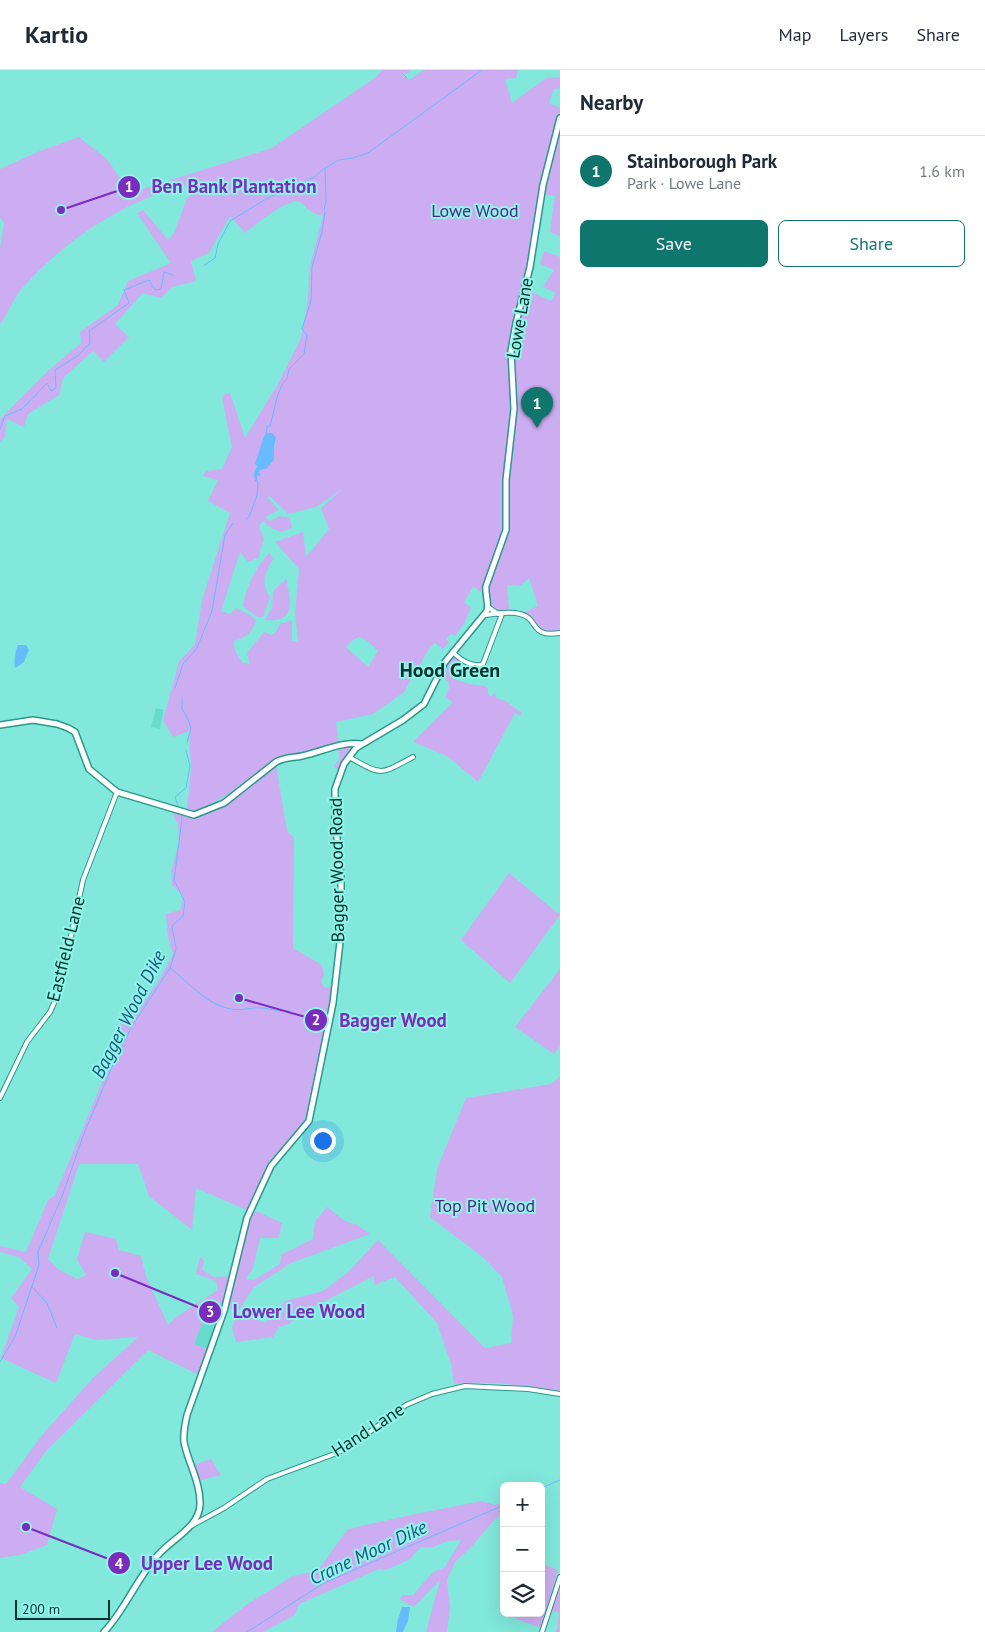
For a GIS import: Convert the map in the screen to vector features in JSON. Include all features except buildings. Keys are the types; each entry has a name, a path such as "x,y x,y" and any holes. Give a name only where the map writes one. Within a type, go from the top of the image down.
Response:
{"street":[{"name":"Lowe Lane","path":"488,607 485,594 488,581 506,530 506,480 514,409 511,362 513,342 522,291 530,268 539,207 560,118"},
{"path":"0,725 32,720 58,724 75,732 90,769 117,792 194,815 224,803 283,758 298,757 342,745 361,744 403,720 424,704 445,662 484,615 488,607 500,614"},
{"path":"453,652 461,660 478,665 483,664 500,614"},
{"path":"484,615 520,614 528,617 540,632 547,634 560,633"},
{"name":"Bagger Wood Road","path":"199,1509 197,1482 184,1442 184,1428 211,1344 224,1311 247,1218 270,1166 309,1121 333,1003 341,933 341,878 334,795 344,764 361,744"},
{"path":"349,757 378,772 390,769 413,757"},
{"name":"Eastfield Lane","path":"0,1098 26,1042 50,1012 59,992 84,880 117,792"},
{"name":"Hand Lane","path":"189,1527 236,1501 267,1480 337,1453 352,1445 406,1405 432,1394 465,1386 528,1389 560,1394"},
{"path":"199,1509 203,1514 210,1516"},
{"path":"104,1632 150,1564 160,1552 189,1527 198,1514 199,1509"},
{"path":"542,1632 560,1577"}],"shaded area":[{"path":"156,708 164,710 160,729 151,727"},
{"path":"213,1313 220,1316 207,1349 194,1344 203,1320"}],"green space":[{"name":"Lowe Wood","path":"382,70 411,70 406,75 403,72 402,74 409,80 424,70 518,70 516,78 505,79 512,103 546,78 560,77 560,88 554,89 549,103 560,108 560,113 537,206 528,266 520,289 510,352 512,411 503,478 505,526 501,542 484,590 482,593 473,586 464,603 471,607 465,622 455,636 451,634 446,639 449,642 443,649 435,643 429,649 404,692 373,714 336,722 339,744 299,754 286,754 274,760 225,796 195,812 187,810 191,768 189,731 173,737 163,720 179,662 195,644 202,600 230,513 208,501 218,480 203,476 206,471 222,469 232,447 222,398 225,394 230,393 245,438 279,382 301,338 308,300 310,266 323,216 311,211 300,202 295,202 271,213 245,233 230,216 209,253 191,261 196,281 172,287 161,298 143,293 115,324 129,337 104,362 93,351 63,378 59,395 28,414 24,427 7,419 5,436 0,442 0,419 50,369 81,343 80,332 118,305 128,281 171,263 137,213 143,210 168,240 174,233 187,198 203,185 200,184 163,192 125,209 88,230 38,271 24,286 0,325 0,248 4,222 0,218 0,169 40,151 79,137 107,159 130,193 272,148 376,77","holes":["270,433 276,442 274,460 260,470 260,475 257,476 255,481 256,464 264,436","342,489 321,508 329,529 306,557 303,532 275,542 299,569 295,613 298,642 292,641 292,620 280,624 276,632 271,635 264,632 247,653 250,664 243,663 235,651 234,641 248,634 256,620 236,608 230,614 221,611 240,552 248,562 258,558 264,539 259,526 263,521 271,528 281,532 292,528 290,518 280,516 270,521 265,517 279,510 267,497 270,496 288,514 316,507","359,637 366,640 378,651 368,667 346,647"]},
{"path":"560,122 560,236 550,232 555,196 543,194"},
{"path":"544,251 560,257 560,631 552,632 541,629 523,613 538,606 529,578 520,586 507,585 508,612 495,609 489,602 488,591 509,530 508,481 517,404 514,349 524,293 529,285 534,287 533,293 551,301 556,293 543,287 554,270 540,264"},
{"path":"269,553 273,559 266,573 264,583 270,597 263,617 257,617 243,606 252,578"},
{"path":"286,579 290,602 287,614 275,620 265,620 272,608 273,591"},
{"path":"453,657 461,662 452,678 469,684 485,686 488,688 488,694 491,696 495,693 496,698 504,700 522,713 520,716 515,713 478,782 447,756 413,742 453,702 445,697 450,686 448,685 449,682 440,677 447,662"},
{"path":"355,746 340,772 334,766 340,760 338,748"},
{"path":"276,765 287,831 294,838 293,948 322,965 324,975 321,982 325,988 332,986 331,1003 308,1119 268,1164 249,1211 196,1188 192,1230 149,1196 138,1164 79,1164 48,1259 58,1269 77,1279 86,1275 77,1259 85,1232 116,1239 119,1250 141,1256 146,1276 168,1325 176,1317 218,1290 216,1281 196,1274 200,1257 204,1261 202,1270 214,1277 235,1276 249,1219 256,1211 282,1223 279,1238 260,1238 253,1268 246,1279 254,1280 280,1264 281,1255 313,1239 315,1221 327,1207 345,1221 357,1225 370,1234 291,1263 253,1288 238,1312 227,1308 228,1301 224,1301 220,1316 213,1314 210,1323 203,1321 194,1344 207,1349 199,1375 148,1350 46,1451 20,1487 57,1509 47,1545 20,1555 0,1558 0,1483 6,1484 43,1434 93,1378 138,1337 96,1340 75,1334 56,1383 1,1358 19,1307 11,1298 32,1269 19,1257 0,1252 0,1246 26,1252 48,1200 55,1195 123,1032 119,1020 122,1012 133,1018 159,980 173,954 168,937 166,914 180,910 183,896 172,885 171,872 179,842 178,825 172,812 194,818 225,806"},
{"path":"509,873 560,915 510,983 461,940"},
{"path":"560,969 560,1046 554,1054 515,1027"},
{"name":"Top Pit Wood","path":"560,1076 560,1392 494,1383 454,1384 451,1364 437,1323 395,1277 374,1285 374,1276 301,1313 289,1324 279,1327 273,1337 236,1342 232,1328 238,1312 265,1323 285,1301 323,1291 347,1273 378,1240 485,1348 511,1343 513,1316 502,1277 484,1258 430,1217 437,1169 466,1098 551,1084"},
{"path":"211,1459 221,1475 198,1481 193,1465"},
{"path":"482,1501 495,1505 500,1503 500,1516 497,1517 455,1562 447,1580 450,1607 447,1632 426,1632 440,1580 414,1607 399,1599 403,1595 413,1595 432,1573 445,1567 461,1540 448,1541 433,1547 421,1547 410,1559 386,1570 379,1569 299,1604 295,1615 263,1632 212,1632 246,1605 293,1576 318,1570 348,1529"},
{"path":"545,1565 558,1570 545,1614"},
{"path":"560,1584 560,1632 555,1632 559,1613 551,1610"},
{"path":"514,1617 544,1617 541,1628"}],"water":[{"path":"267,433 272,433 276,438 274,460 266,469 260,470 259,473 261,475 257,476 255,482 254,474 257,466 255,464 264,436"},
{"path":"18,645 26,645 29,650 24,662 15,668 15,656"},
{"path":"402,1607 410,1607 408,1621 403,1632 396,1632 398,1619"}],"waterway":[{"path":"203,266 215,258 218,244 230,221 271,196 286,192 314,177 339,160 368,153 482,70"},
{"path":"402,73 407,78"},
{"name":"Bagger Wood Dike","path":"324,210 326,201 325,168"},
{"name":"Bagger Wood Dike","path":"266,436 267,427 270,426 278,394 287,379 289,369 304,354 307,335 302,329 311,301 312,267 322,232 325,212"},
{"path":"0,429 5,416 22,409 47,383 51,391 56,388 55,370 79,355 90,343 89,331 129,303 124,290 149,280 155,290 161,289 164,272 173,275"},
{"name":"Bagger Wood Dike","path":"246,519 249,517 257,495 258,482 256,480"},
{"name":"Bagger Wood Dike","path":"175,688 183,664 197,648 212,611 225,535 233,523"},
{"name":"Bagger Wood Dike","path":"182,697 182,709 191,728 187,743"},
{"name":"Bagger Wood Dike","path":"179,809 175,797 186,788 190,766 186,750"},
{"name":"Bagger Wood Dike","path":"0,1362 15,1337 39,1265 38,1252 63,1194 83,1136 112,1067 132,1026 170,968 176,949 172,926 183,916 185,902 174,880 182,819 181,813"},
{"path":"170,968 213,1003 231,1009 266,1008 290,1011"},
{"name":"Bagger Wood Dike","path":"32,1287 47,1303 57,1328"},
{"name":"Crane Moor Dike","path":"545,1486 560,1480"},
{"name":"Crane Moor Dike","path":"247,1632 324,1583 500,1507"}],"place":[{"name":"Ben Bank Plantation","path":"61,210"},
{"name":"Stainborough Park","path":"537,428"},
{"name":"Bagger Wood","path":"239,998"},
{"name":"Lower Lee Wood","path":"115,1273"},
{"name":"Upper Lee Wood","path":"26,1527"}],"district":[{"name":"Hood Green","path":"450,670"}]}
